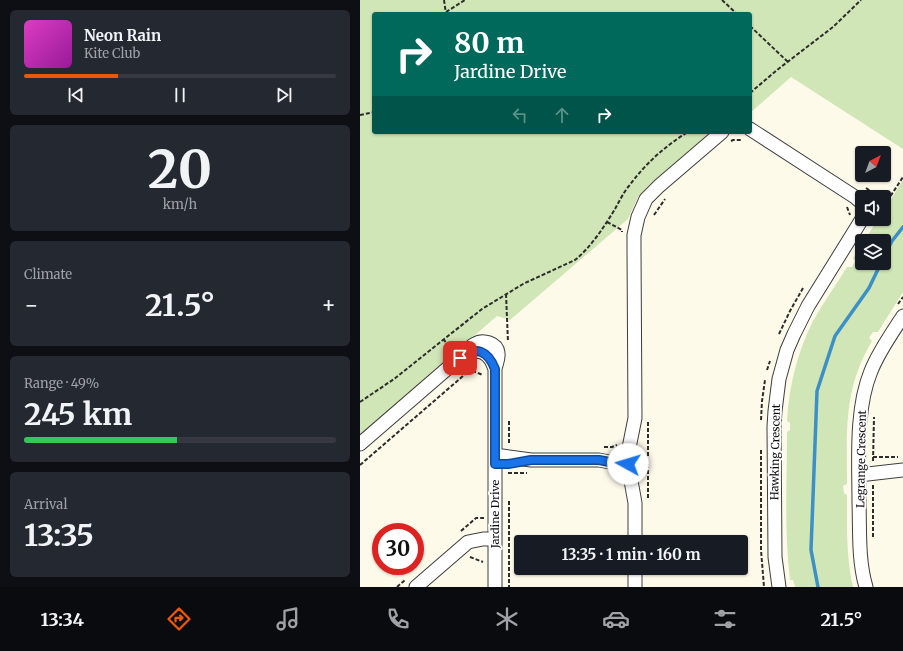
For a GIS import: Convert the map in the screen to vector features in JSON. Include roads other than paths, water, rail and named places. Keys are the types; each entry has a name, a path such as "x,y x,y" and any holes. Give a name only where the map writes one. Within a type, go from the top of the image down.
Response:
{"street":[{"path":"636,535 642,503 639,481 630,460 639,438 641,419 634,235 638,217 652,192 720,134"},
{"path":"746,134 855,196"},
{"name":"Hawking Crescent","path":"779,587 775,557 774,427 780,379 788,350 801,319 855,219"},
{"name":"Legrange Crescent","path":"866,587 860,558 859,470 861,412 866,384 876,359 903,316"},
{"name":"Jardine Drive","path":"360,444 461,356 484,347 492,360 495,369 495,459 491,545 495,587"},
{"path":"495,459 508,464 532,466 599,460 620,464 630,460"},
{"path":"416,587 468,542 483,539 491,545"},
{"path":"635,575 635,587"}],"waterway":[{"path":"891,243 903,227"},
{"path":"818,587 811,550 817,391 835,336 869,288 878,270"}]}
